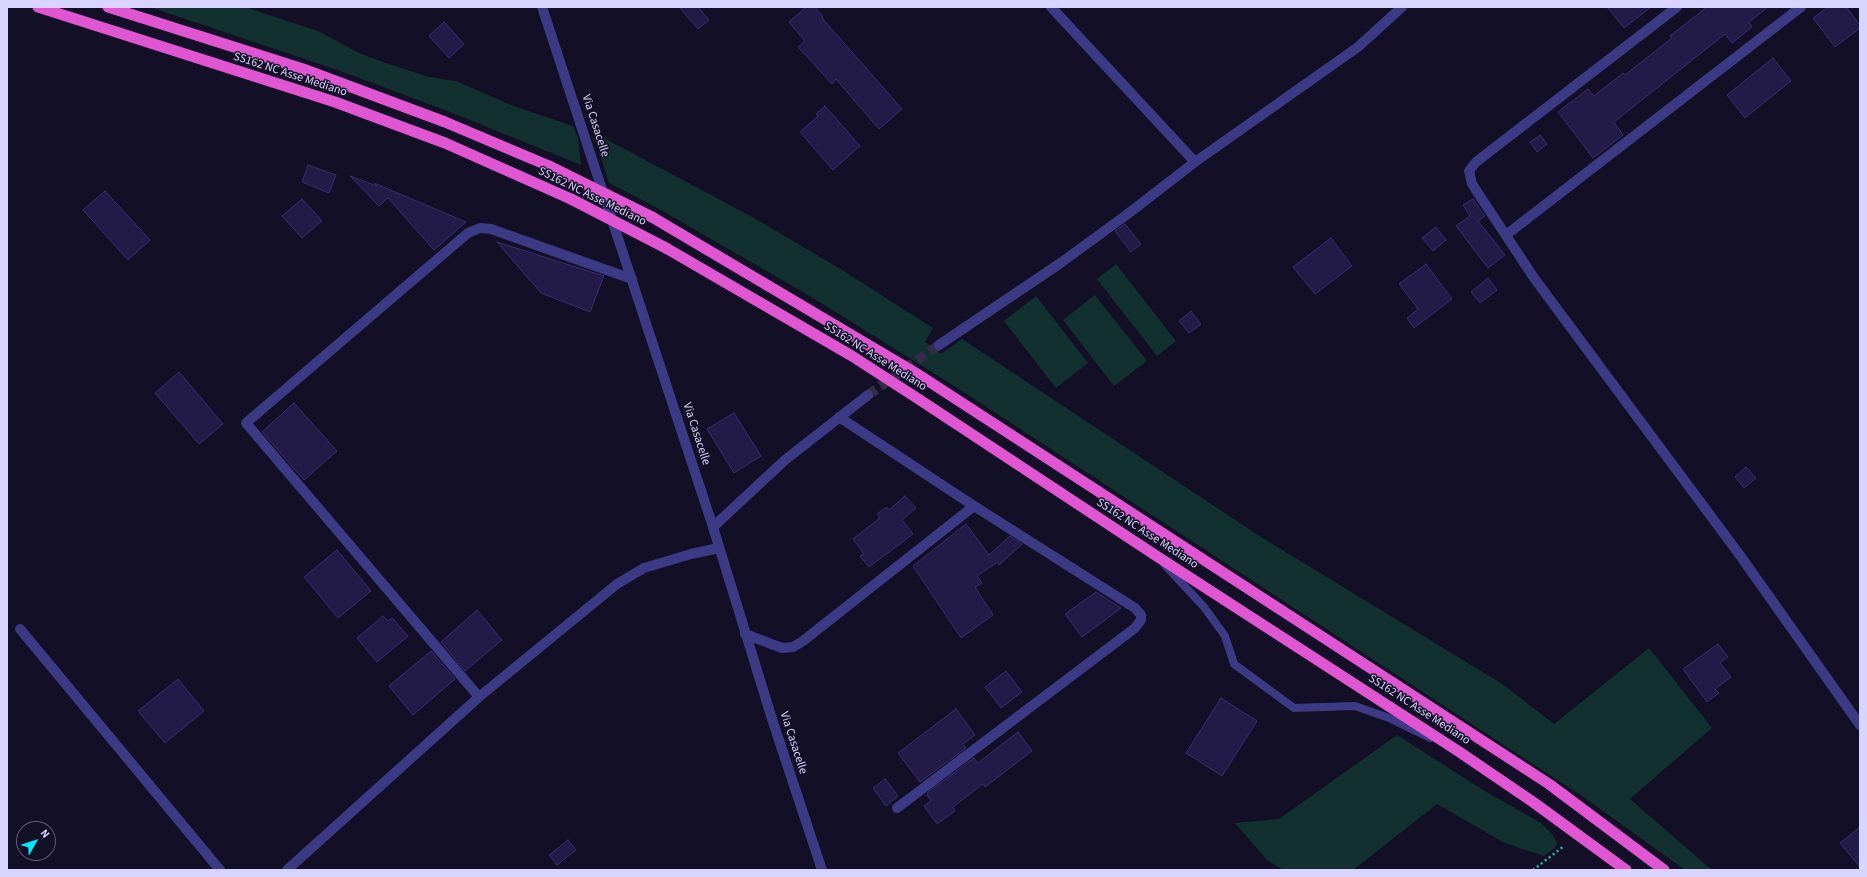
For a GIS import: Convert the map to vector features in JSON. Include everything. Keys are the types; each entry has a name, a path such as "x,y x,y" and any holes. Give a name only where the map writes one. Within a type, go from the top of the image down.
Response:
{"highway":[{"name":"SS162 NC Asse Mediano","path":"38,7 335,102 445,143 571,199 666,248 852,356 1155,555 1458,751 1533,802 1626,870"},
{"name":"SS162 NC Asse Mediano","path":"108,7 303,69 445,122 549,166 652,217 919,375 1550,784 1664,870"}],"street":[{"name":"Via Casacelle","path":"542,7 713,527 772,719 822,870"},
{"path":"1051,7 1195,162"},
{"path":"939,345 1062,262 1195,162 1358,47 1402,7"},
{"path":"1677,7 1476,162 1469,171 1472,184 1534,278 1739,554 1860,725"},
{"path":"1506,235 1801,7"},
{"path":"479,697 246,423 468,233 480,228 491,229 632,279"},
{"path":"713,527 785,460 868,395"},
{"path":"839,417 974,506 1135,608 1141,614 1141,620 1135,628 897,808"},
{"path":"745,634 782,648 793,647 804,641 974,506"},
{"path":"287,870 479,697 617,584 644,568 691,554 719,548"},
{"path":"20,629 220,870"}],"lane":[{"path":"1155,555 1204,607 1225,636 1234,664 1294,708 1354,706 1389,718 1458,751"}],"path":[{"path":"1533,870 1564,846"}],"green space":[{"path":"150,7 245,7 318,31 359,53 386,63 429,77 456,81 516,107 573,126 578,138 581,165 450,112 346,73"},
{"path":"604,138 756,219 842,270 933,328 925,342 941,354 962,339 1261,537 1504,685 1554,724 1649,648 1712,728 1630,799 1712,870 1685,870 1582,796 959,389 813,298 661,210 609,183 599,152"},
{"path":"1116,264 1176,341 1157,356 1097,279"},
{"path":"1095,295 1147,361 1114,386 1063,320"},
{"path":"1036,296 1088,363 1056,388 1004,321"},
{"path":"1397,735 1483,790 1541,823 1553,835 1557,843 1556,847 1544,856 1522,849 1503,842 1437,804 1353,870 1283,870 1267,860 1235,823 1279,819"}],"building":[{"path":"679,7 698,7 709,20 698,29"},
{"path":"806,7 815,7 823,17 822,18 902,109 879,129 836,79 832,84 798,47 805,41 789,22"},
{"path":"1607,7 1651,7 1624,28"},
{"path":"1707,7 1768,7 1749,22 1752,27 1732,43 1725,34 1614,122 1623,135 1593,158 1558,112 1588,89 1594,96 1623,73 1625,75 1672,38 1670,36"},
{"path":"1828,7 1846,7 1860,25 1860,28 1835,47 1813,18"},
{"path":"444,22 464,44 449,58 429,36"},
{"path":"1773,58 1791,81 1745,118 1727,95"},
{"path":"825,106 860,146 833,170 800,132 818,116 816,114"},
{"path":"1540,135 1547,144 1537,152 1530,142"},
{"path":"308,165 336,175 329,193 302,182"},
{"path":"350,176 377,186 374,183 466,222 434,250 388,198 379,206"},
{"path":"105,191 150,240 128,260 83,210"},
{"path":"302,199 322,221 302,238 282,216"},
{"path":"1473,199 1485,216 1478,221 1505,255 1488,268 1456,226 1470,216 1463,205"},
{"path":"1125,224 1141,244 1131,252 1115,231"},
{"path":"1436,227 1446,240 1433,251 1422,238"},
{"path":"1331,238 1352,266 1315,294 1293,267"},
{"path":"497,242 604,276 590,312 541,293"},
{"path":"1426,264 1452,299 1414,328 1407,318 1418,309 1399,284"},
{"path":"1488,278 1497,290 1480,303 1471,292"},
{"path":"1191,311 1201,324 1189,333 1179,321"},
{"path":"179,372 223,424 199,444 155,393"},
{"path":"294,403 337,451 304,480 262,432"},
{"path":"734,413 761,456 734,473 707,429"},
{"path":"1746,467 1756,478 1744,488 1735,477"},
{"path":"905,496 916,508 902,520 913,534 869,567 860,556 864,554 853,539 880,518 877,514 887,507 889,510"},
{"path":"966,524 989,555 1010,536 1022,544 999,565 998,562 977,576 982,583 975,587 993,615 961,638 913,566"},
{"path":"337,550 371,591 338,618 304,577"},
{"path":"1096,592 1121,608 1082,637 1065,614"},
{"path":"477,610 502,640 465,671 441,642"},
{"path":"383,616 388,621 392,618 408,636 377,662 357,638"},
{"path":"1718,644 1728,657 1720,663 1731,677 1715,689 1719,693 1707,702 1683,669"},
{"path":"431,651 455,679 413,715 389,686"},
{"path":"1006,671 1022,692 1001,708 985,687"},
{"path":"178,679 204,711 165,743 138,711"},
{"path":"1221,698 1257,721 1222,776 1186,753"},
{"path":"956,709 975,735 963,744 966,748 920,782 898,753"},
{"path":"1018,732 1032,751 985,787 983,784 953,807 955,811 937,824 924,806 931,801 927,795 928,792 974,758 978,763"},
{"path":"885,779 898,796 886,806 873,788"},
{"path":"1860,827 1860,867 1840,843"},
{"path":"568,840 576,850 557,865 549,855"}],"tunnel":[{"path":"868,395 939,345"}]}
